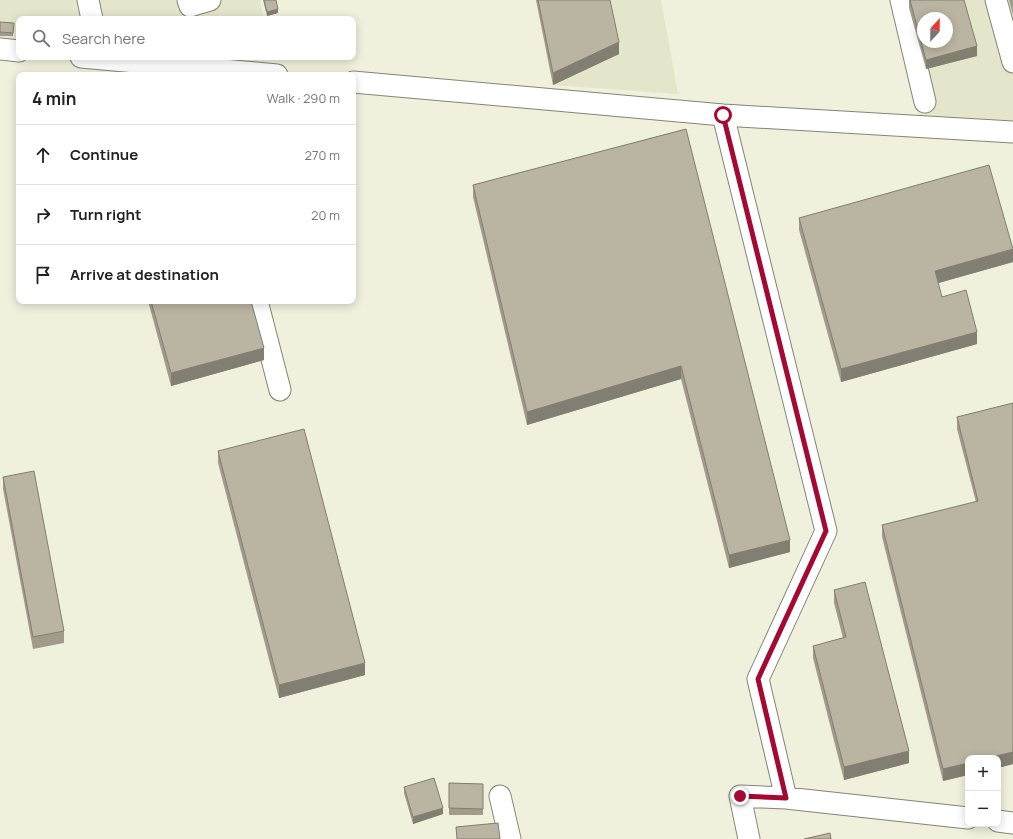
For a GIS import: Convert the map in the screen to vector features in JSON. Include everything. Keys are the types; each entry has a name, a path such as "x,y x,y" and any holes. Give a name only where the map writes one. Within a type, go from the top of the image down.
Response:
{"street":[{"path":"88,0 91,16"},
{"path":"187,8 210,0"},
{"path":"901,0 925,102"},
{"path":"996,0 1013,62"},
{"path":"0,49 16,51"},
{"path":"115,60 246,72"},
{"path":"356,82 723,115 1013,132"},
{"path":"723,115 826,531 758,679 786,798"},
{"path":"258,304 280,390"},
{"path":"500,796 510,839"},
{"path":"749,839 740,796 786,798 965,818"},
{"path":"1001,821 1013,823"}],"shaded area":[{"path":"0,0 260,0 263,16 16,16 16,39 0,37"},
{"path":"536,0 661,0 678,94 553,85"},
{"path":"891,0 1013,0 1013,120 919,117"}],"building":[{"path":"264,0 276,0 278,9 267,12"},
{"path":"538,0 610,0 619,42 553,73"},
{"path":"910,0 964,0 977,46 926,60 923,48 953,48 953,12 917,12 917,26"},
{"path":"0,22 14,23 13,33 0,32"},
{"path":"686,129 790,540 729,555 681,366 527,412 473,185"},
{"path":"989,165 1013,249 935,271 942,297 966,290 977,332 841,369 799,218"},
{"path":"152,304 252,304 264,348 171,373"},
{"path":"1013,403 1013,752 1000,755 965,755 965,764 943,769 882,525 978,501 957,417"},
{"path":"304,429 365,663 279,685 218,451"},
{"path":"34,471 64,631 33,637 3,477"},
{"path":"865,582 909,751 844,767 813,646 846,637 834,590"},
{"path":"434,778 443,808 413,817 404,787"},
{"path":"449,783 483,784 483,809 449,808"},
{"path":"498,823 500,839 457,839 456,827"},
{"path":"830,833 831,839 804,839"}],"route":[{"path":"723,115 826,531 758,679 786,798 740,796"}]}
